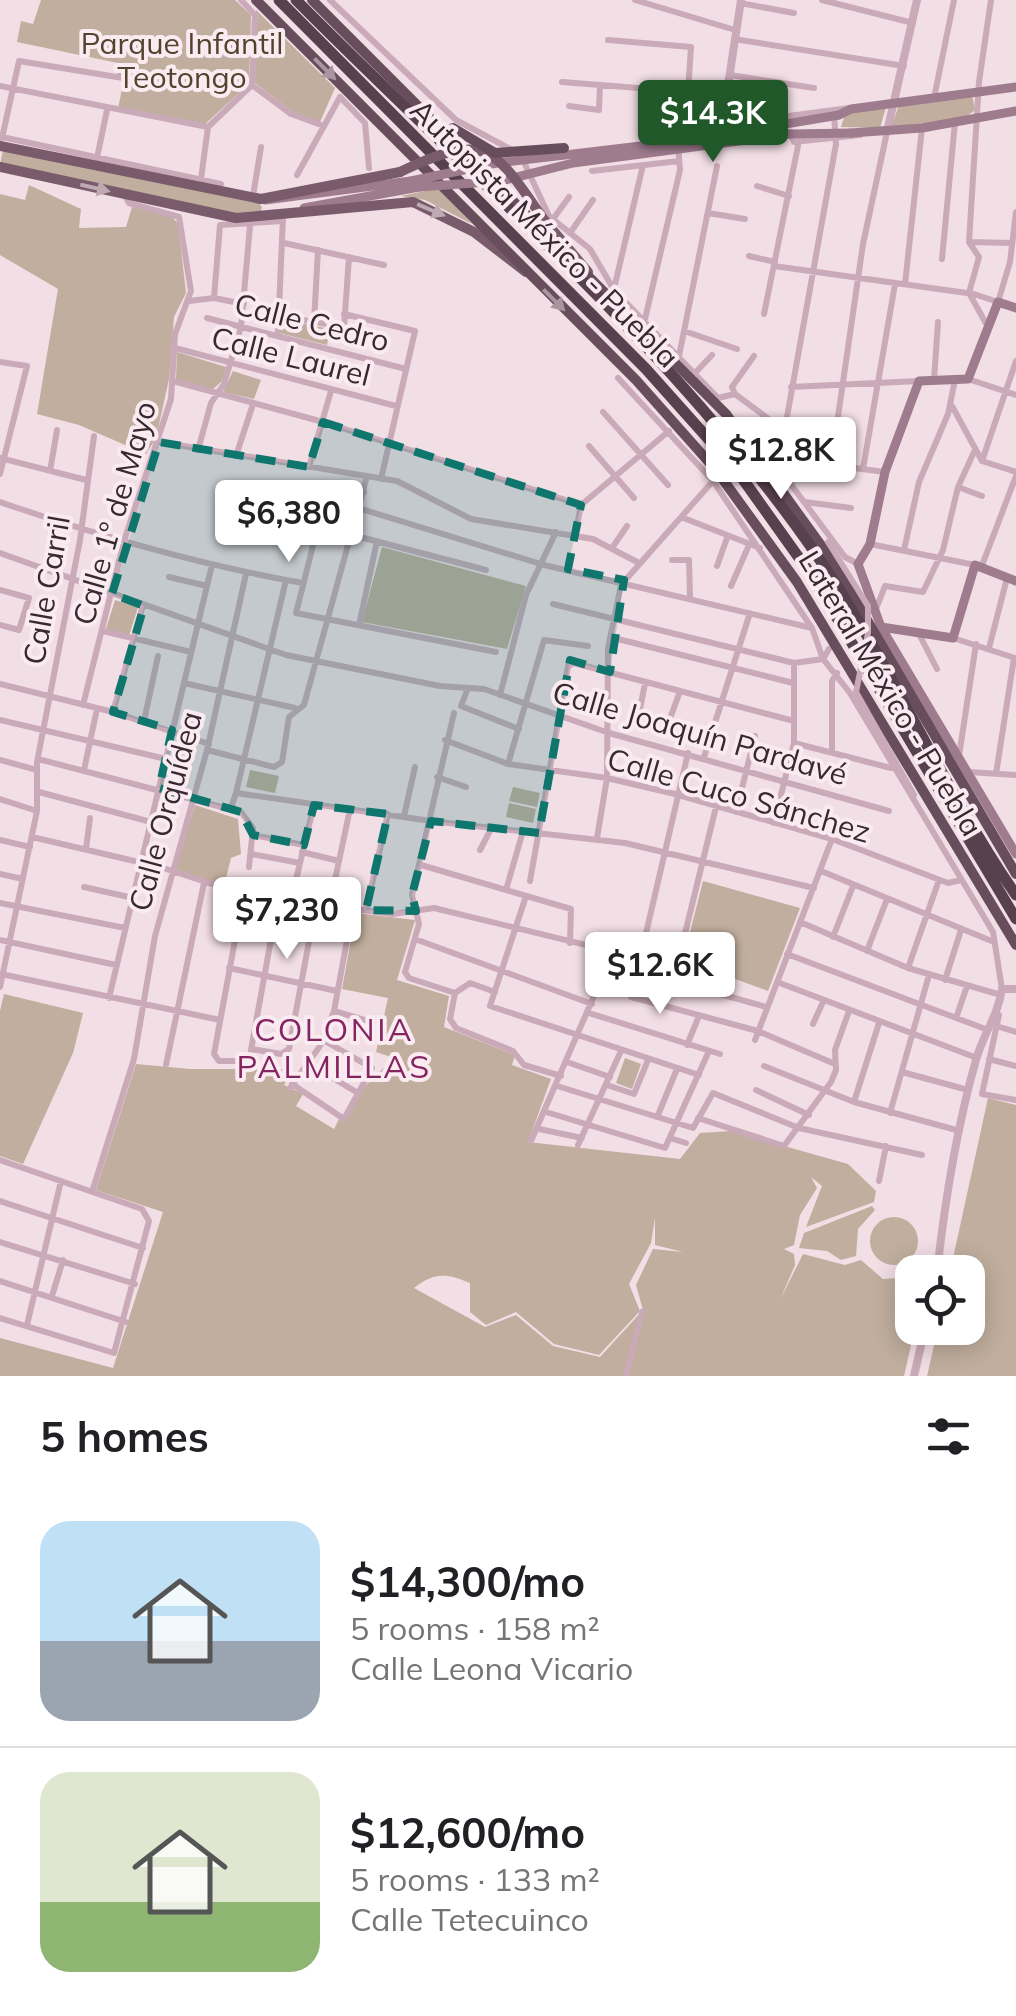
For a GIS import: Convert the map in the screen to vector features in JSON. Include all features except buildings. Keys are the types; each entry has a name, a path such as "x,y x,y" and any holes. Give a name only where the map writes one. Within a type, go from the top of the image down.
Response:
{"highway":[{"name":"Lateral México - Puebla","path":"256,0 661,406 759,525 1016,945"},
{"name":"Autopista México - Puebla","path":"279,0 658,382 738,471 801,559 1016,919"},
{"name":"Autopista México - Puebla","path":"296,0 664,367 751,470 810,545 1016,895"},
{"name":"Lateral México - Puebla","path":"312,0 595,281 726,414 774,469 1016,874"},
{"path":"341,30 453,128 496,153 598,150"}],"main road":[{"path":"0,167 236,218 598,150 692,140 851,109 1016,87"},
{"path":"1,142 278,201 415,184 501,182 572,164 791,134 922,128 1016,111"},
{"path":"257,198 400,172 452,151 489,155 514,172 595,281"},
{"path":"257,198 267,214 283,219 413,202 474,232 527,272"},
{"path":"1016,308 998,302 968,380 919,381 885,472 870,544 858,564 881,627 1016,854"},
{"path":"881,627 953,638 978,566 1011,579"}],"street":[{"path":"201,179 208,127 252,85 254,15 241,0"},
{"path":"330,0 456,120 515,151 529,164 549,220 590,248 614,290 718,398 735,394"},
{"path":"635,0 659,4 735,34 904,66"},
{"path":"822,0 913,23"},
{"path":"831,464 858,278 917,0"},
{"path":"934,98 954,0"},
{"path":"988,327 969,293 979,257 969,242 991,0"},
{"path":"722,124 740,1 794,12"},
{"path":"608,40 692,46 688,93"},
{"path":"1,142 3,118 19,61 123,78"},
{"path":"730,76 814,88"},
{"path":"562,82 727,95"},
{"path":"252,85 291,114 324,126"},
{"path":"0,86 208,127"},
{"path":"569,106 599,110 600,86"},
{"path":"297,176 340,97 365,123 369,168"},
{"path":"107,110 96,160 221,184"},
{"path":"645,320 680,170 676,130 837,112 812,272 774,469 818,518 868,606 868,633 856,692 914,796 924,822"},
{"path":"784,116 794,142 865,132"},
{"path":"942,259 955,122"},
{"path":"906,284 922,128"},
{"path":"764,314 799,141"},
{"path":"257,198 261,148"},
{"path":"592,172 679,160"},
{"path":"614,290 643,165"},
{"path":"679,356 717,166"},
{"path":"758,186 789,196"},
{"name":"Calle 1º de Mayo","path":"84,706 124,542 146,465 159,442 173,381 178,322 189,301 179,217 129,203 124,195"},
{"path":"549,220 569,196"},
{"path":"570,233 593,200"},
{"path":"749,256 812,272 969,293 998,302 1013,263 1016,212"},
{"path":"708,213 746,219"},
{"path":"214,298 217,228 224,224 250,226 283,219 278,332 258,331"},
{"path":"198,450 216,394 231,365 241,327 250,226"},
{"path":"969,242 1012,242"},
{"path":"284,243 384,264"},
{"path":"314,322 318,250"},
{"path":"279,316 344,327 349,257"},
{"path":"863,470 882,382 896,283"},
{"name":"Calle Cedro","path":"189,301 214,298 244,304"},
{"path":"344,314 415,331 381,479"},
{"name":"Calle Cedro","path":"207,318 406,369"},
{"path":"934,380 938,322"},
{"path":"684,331 737,349"},
{"name":"Calle Laurel","path":"174,348 396,406"},
{"path":"694,372 712,355"},
{"path":"754,356 732,387 735,394 831,464 885,472"},
{"path":"982,461 1016,361"},
{"path":"0,362 27,366 0,474"},
{"path":"618,378 713,482 761,548 812,628 823,659 837,673 993,932 1002,992 999,1015 976,1058 945,1196 939,1255"},
{"path":"904,550 919,482 950,404 955,380"},
{"path":"968,380 1016,395"},
{"path":"173,381 323,422 581,506"},
{"path":"791,386 919,381"},
{"path":"308,467 331,391"},
{"path":"236,456 253,404"},
{"path":"870,544 978,566 1016,474 982,461 950,404"},
{"path":"603,412 668,485"},
{"path":"812,452 826,424"},
{"path":"50,470 57,430"},
{"path":"575,536 581,506 668,431"},
{"name":"Calle Carril","path":"0,987 38,812 38,759 81,530 94,436"},
{"path":"159,442 411,486 470,519 575,536 612,548 639,563"},
{"path":"589,446 634,498"},
{"path":"871,618 885,586 923,592 974,452"},
{"path":"2,459 86,480"},
{"path":"0,684 144,721 244,760 274,767 282,762 289,717 304,705 348,533 367,476"},
{"path":"597,838 610,733 610,637 624,580 713,482"},
{"path":"958,488 982,496"},
{"path":"342,492 364,492"},
{"path":"0,502 124,542 246,574 303,583"},
{"path":"805,502 851,508"},
{"path":"358,508 544,564 624,580 812,628"},
{"path":"681,518 761,548"},
{"path":"486,570 318,526 296,613 496,652"},
{"path":"612,548 627,526"},
{"path":"500,694 526,595 556,532"},
{"path":"717,566 727,538"},
{"path":"358,625 378,541"},
{"path":"832,543 858,564"},
{"path":"731,586 749,545"},
{"name":"Calle Joaquín Pardavé","path":"0,553 269,649 500,694 610,733 890,812"},
{"path":"672,560 689,560 690,596"},
{"path":"109,998 212,565"},
{"name":"Calle Orquídea","path":"92,1192 134,1060 142,1002 171,871 208,747 246,574"},
{"path":"169,577 207,586"},
{"path":"989,648 1011,579"},
{"path":"232,808 286,580"},
{"path":"0,590 29,598 19,630 0,625"},
{"path":"553,604 794,663 823,659 830,649"},
{"path":"113,712 143,606"},
{"path":"704,757 750,613"},
{"path":"918,630 937,669"},
{"path":"103,632 191,652"},
{"path":"610,637 793,684"},
{"path":"953,638 1015,658 996,774"},
{"path":"508,764 544,640 588,646"},
{"path":"959,756 976,644"},
{"path":"144,721 158,656"},
{"path":"530,881 568,666 579,663 679,694 794,721"},
{"path":"774,823 794,743 794,663"},
{"path":"832,752 832,681 837,673"},
{"path":"184,683 296,708"},
{"path":"638,720 644,683"},
{"path":"468,688 462,706 519,729"},
{"path":"668,724 679,694"},
{"path":"84,770 97,709"},
{"path":"454,714 412,895 415,938 406,976 455,993"},
{"path":"0,720 166,758"},
{"path":"736,812 756,736"},
{"name":"Calle Cuco Sánchez","path":"445,740 508,764 607,778 675,794 832,840 939,880 961,880"},
{"path":"794,743 892,768"},
{"path":"640,960 675,794 688,752"},
{"path":"38,759 232,808 246,816 254,835 249,868"},
{"path":"0,760 38,770"},
{"path":"404,816 415,766"},
{"path":"968,772 1016,776"},
{"path":"437,777 466,787"},
{"path":"40,792 151,822"},
{"path":"236,792 431,821 597,838 814,888"},
{"path":"0,798 38,812"},
{"path":"290,909 314,805"},
{"path":"32,837 171,871 290,909 434,908 514,931 668,965 679,958 716,806"},
{"path":"335,880 350,810"},
{"path":"366,910 388,814"},
{"path":"86,849 90,818"},
{"path":"480,850 492,826"},
{"path":"506,890 524,831"},
{"path":"254,835 339,861"},
{"path":"0,840 30,847"},
{"path":"756,1036 832,840"},
{"path":"251,854 300,863"},
{"path":"421,866 571,908 570,943"},
{"path":"821,871 994,942"},
{"path":"0,874 24,879"},
{"path":"908,968 939,880"},
{"path":"166,1065 204,883"},
{"path":"833,938 853,886"},
{"path":"84,888 132,898"},
{"path":"526,896 490,1006 698,1075"},
{"path":"243,897 214,1054 219,1061 246,1064 252,1049 278,906"},
{"path":"867,951 887,899"},
{"path":"0,904 125,928"},
{"path":"323,1040 372,1068 344,1118 291,1086 323,1040 334,1011 353,908"},
{"path":"252,1049 286,1054 315,909"},
{"path":"800,922 945,980 1002,992 1016,989"},
{"path":"945,980 961,930"},
{"path":"415,938 592,1004"},
{"path":"0,940 116,965"},
{"path":"532,1141 613,952"},
{"path":"788,954 956,1018 1016,1032"},
{"path":"229,968 337,991"},
{"path":"2,974 220,1020"},
{"path":"890,1114 930,975"},
{"path":"495,992 470,982 455,993 451,1024 513,1051 524,1065 560,1076"},
{"path":"776,982 976,1058"},
{"path":"956,1018 967,986"},
{"path":"713,992 766,1006"},
{"path":"631,997 835,1064"},
{"path":"813,1024 823,1002"},
{"path":"334,1011 375,1022"},
{"path":"698,1118 784,1146 826,1089 849,1011"},
{"path":"589,1013 720,1054"},
{"path":"687,1044 698,1016"},
{"path":"854,1102 879,1023"},
{"path":"992,1028 982,1094 1016,1100"},
{"path":"539,1130 580,1142 621,1051"},
{"path":"546,1112 665,1148 709,1051"},
{"path":"989,1059 1016,1066"},
{"path":"567,1062 634,1094 648,1060"},
{"path":"306,1062 358,1093"},
{"path":"764,1066 890,1114 960,1131"},
{"path":"658,1116 677,1069"},
{"path":"902,1072 969,1091"},
{"path":"557,1086 693,1128 712,1093 799,1128 922,1156"},
{"path":"756,1090 808,1114"},
{"path":"670,1138 686,1143"},
{"path":"879,1181 886,1146"},
{"path":"0,1160 142,1209 148,1217 118,1350 110,1353 0,1318"},
{"path":"27,1325 61,1181"},
{"path":"0,1201 143,1248"},
{"path":"0,1242 135,1284"},
{"path":"52,1296 62,1260"},
{"path":"0,1281 126,1322"},
{"path":"626,1376 642,1311"},
{"path":"914,1376 921,1345"}],"highlighted area":[{"path":"323,422 581,505 568,569 624,580 610,672 570,660 539,833 431,821 412,895 416,911 393,914 366,910 388,814 314,805 304,845 253,835 241,812 159,788 172,730 113,712 144,606 112,594 159,442 309,467"}],"green space":[{"name":"Parque Infantil Teotongo","path":"41,0 235,0 251,15 249,84 204,125 118,108 124,80 117,78 118,63 17,42 21,21 33,24"},
{"path":"256,10 335,88 320,122 293,112 255,83"},
{"path":"972,94 975,110 966,117 891,128 899,105"},
{"path":"886,107 880,128 841,127 845,114"},
{"path":"3,150 259,203 262,207 260,213 236,215 0,165"},
{"path":"29,185 81,209 79,228 126,227 132,207 169,215 178,223 186,293 174,317 169,379 156,438 146,454 79,425 37,414 58,289 0,255 0,194 25,200"},
{"path":"439,188 472,224 425,200 401,196"},
{"path":"280,319 330,329 327,345 279,333"},
{"path":"177,352 226,367 222,381 212,390 176,380"},
{"path":"233,371 261,380 254,399 223,392"},
{"path":"382,547 526,586 507,649 362,622"},
{"path":"115,600 138,607 129,636 106,629"},
{"path":"250,770 279,776 275,793 246,787"},
{"path":"513,787 540,793 537,807 509,801"},
{"path":"509,803 536,809 533,823 506,817"},
{"path":"195,805 238,819 241,854 231,858 224,886 175,869"},
{"path":"703,881 800,908 768,991 683,960"},
{"path":"356,913 415,920 397,980 449,996 444,1027 515,1055 512,1065 551,1079 528,1142 680,1159 700,1133 731,1131 848,1164 876,1191 874,1202 806,1227 822,1186 811,1177 817,1188 800,1215 794,1245 784,1249 794,1254 795,1265 780,1300 803,1254 845,1265 861,1260 883,1279 895,1278 895,1345 911,1345 904,1376 0,1376 0,1338 113,1368 163,1212 96,1190 136,1064 190,1069 293,1069 284,1085 303,1094 296,1106 334,1129 339,1119 345,1122 360,1091 394,1058 376,1052 388,998 342,989","holes":["655,1218 655,1245 683,1252 653,1249 636,1285 643,1310 600,1357 553,1346 516,1315 485,1327 414,1288 434,1277 462,1280 470,1283 470,1312 486,1325 516,1312 554,1344 599,1355 640,1311 629,1284 651,1243"]},
{"path":"4,994 83,1013 73,1053 23,1164 0,1156 0,1011"},
{"path":"625,1058 641,1064 632,1089 616,1083"},
{"path":"988,1098 1016,1105 1016,1376 927,1376 934,1345 985,1345 985,1255 954,1255"},
{"path":"872,1206 875,1210 858,1229 856,1256 841,1260 827,1251 799,1248 804,1233"},
{"path":"885,1219 903,1219 916,1232 918,1241 913,1255 895,1255 895,1265 877,1258 872,1250 872,1232"}],"district":[{"name":"COLONIA PALMILLAS","path":"334,1048"}]}
